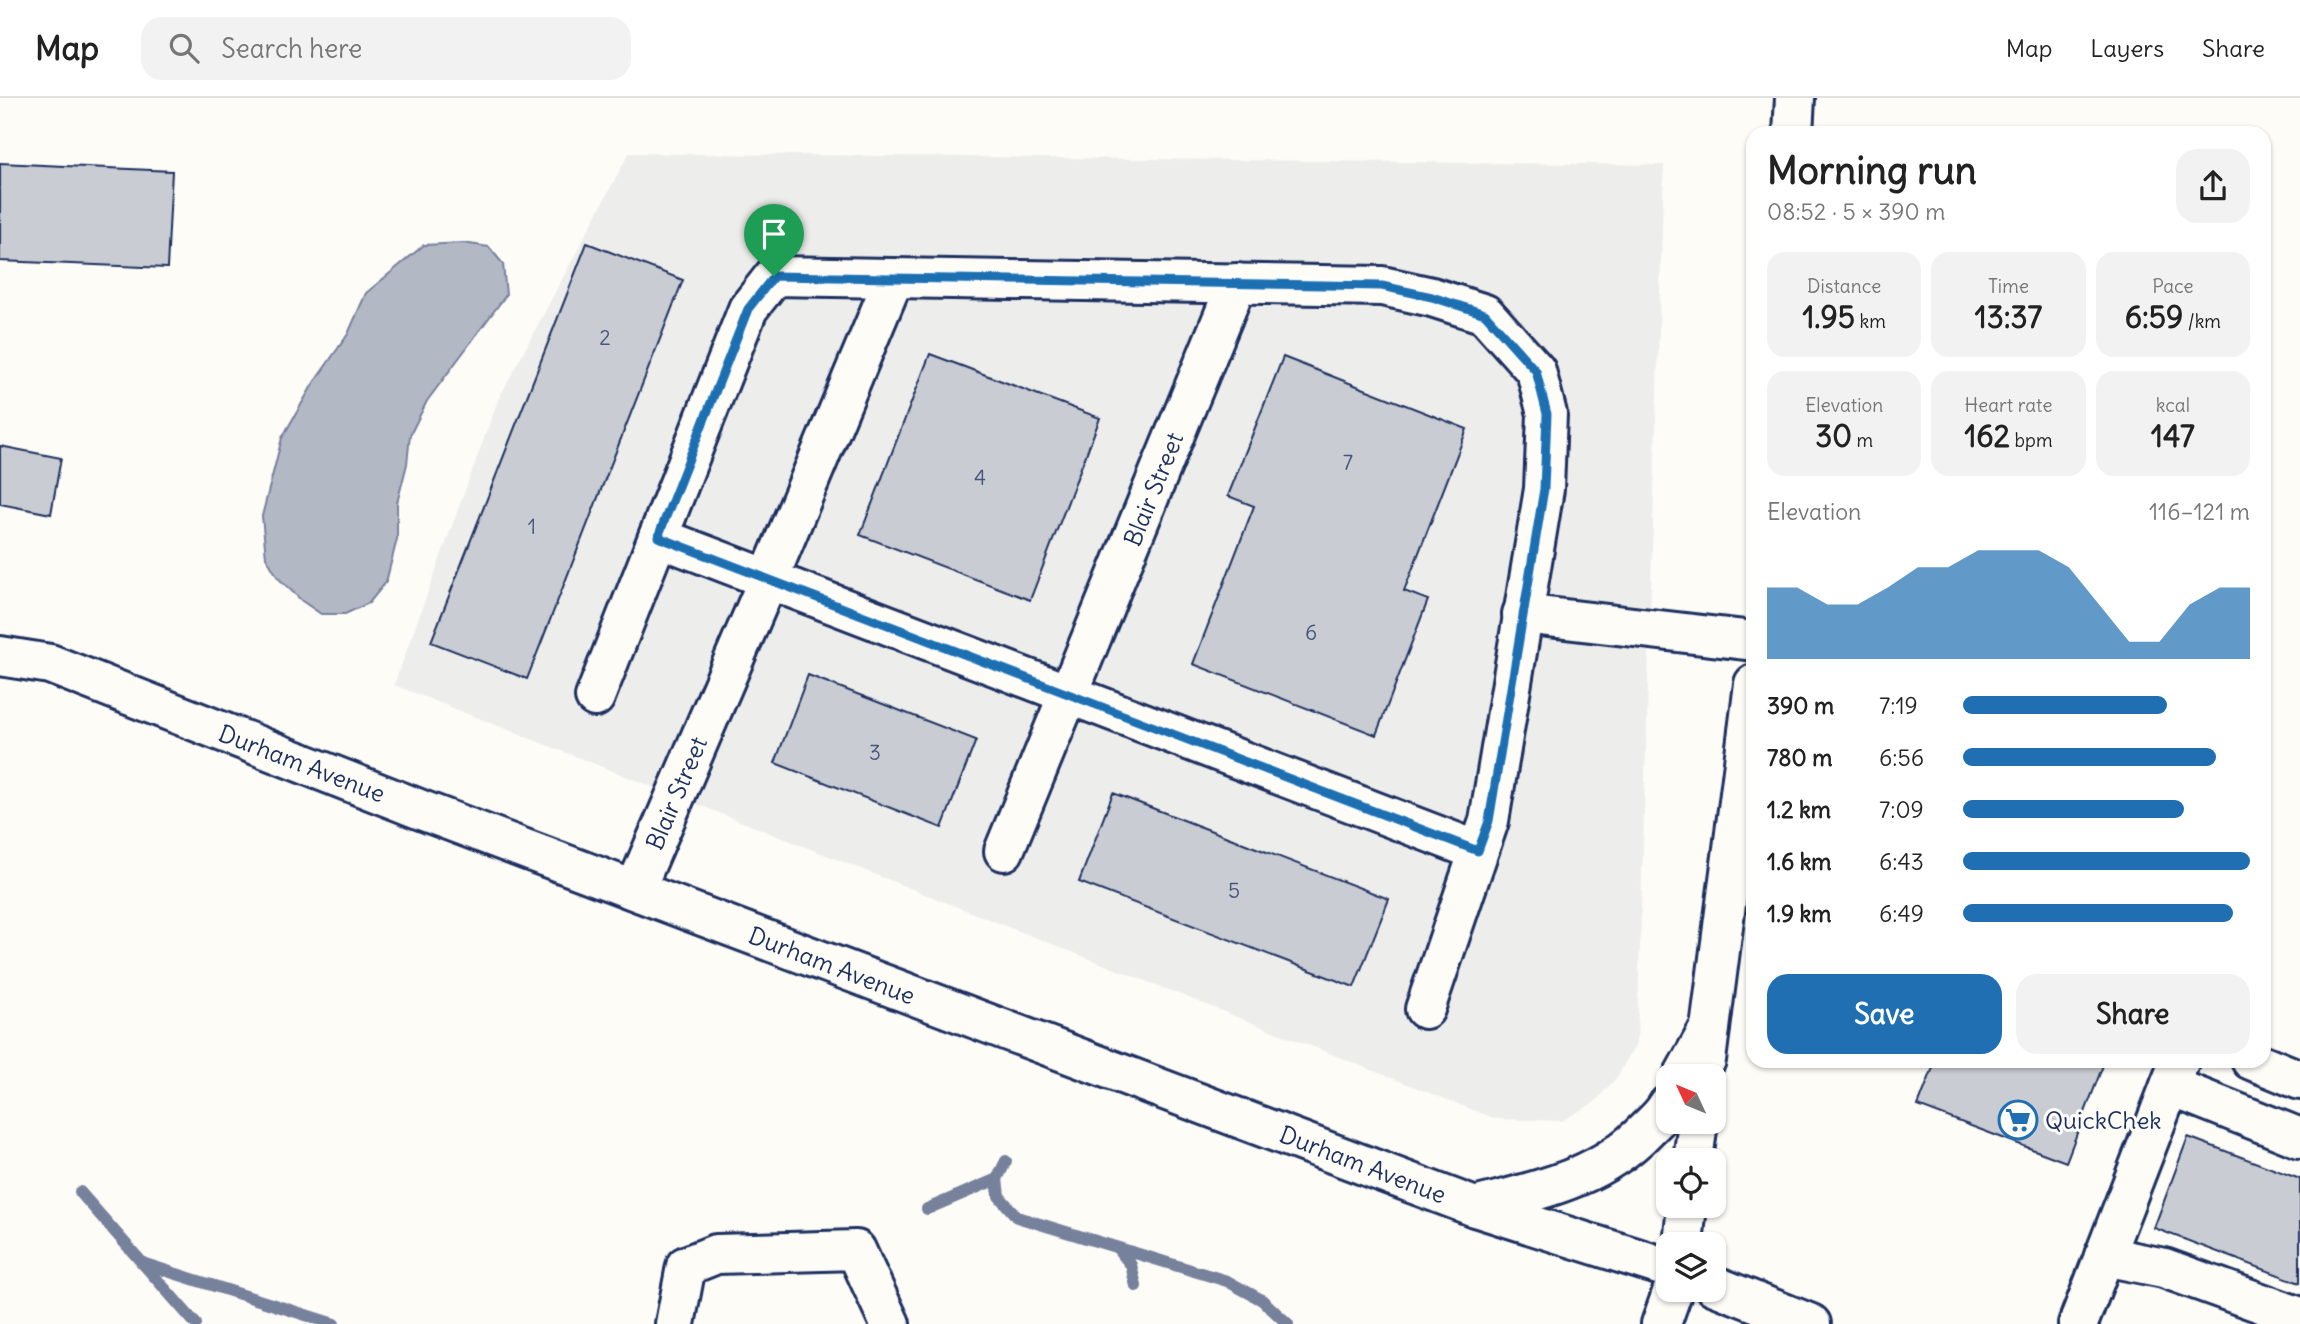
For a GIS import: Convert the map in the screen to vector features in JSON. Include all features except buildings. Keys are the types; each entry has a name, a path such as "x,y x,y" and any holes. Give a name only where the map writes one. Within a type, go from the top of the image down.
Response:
{"street":[{"path":"1794,126 1796,98"},
{"path":"595,697 748,309 774,276 1382,286 1432,297 1485,314 1536,371 1547,414 1544,489 1489,821 1425,1009"},
{"name":"Blair Street","path":"635,890 894,278"},
{"name":"Blair Street","path":"1004,850 1237,283"},
{"path":"658,537 1478,851"},
{"path":"1522,614 1746,639"},
{"name":"Durham Avenue","path":"0,656 50,664 635,890 1475,1207 1656,1264"},
{"path":"1705,1064 1710,1027 1741,882 1746,798"},
{"path":"1690,1064 1710,1027"},
{"path":"2271,1068 2300,1080"},
{"path":"2078,1324 2175,1073 2300,1138"},
{"path":"1475,1207 1535,1191 1603,1166 1637,1139 1656,1118"},
{"path":"675,1324 686,1266 716,1254 856,1250 890,1324"},
{"path":"2104,1256 2164,1269 2300,1317"},
{"path":"1726,1290 1811,1324"},
{"path":"1661,1324 1669,1302"}],"shaded area":[{"path":"629,153 1664,165 1637,1042 1617,1077 1595,1102 1562,1121 1496,1119 394,685 498,400"},
{"path":"463,243 489,247 503,264 506,295 427,401 410,435 407,464 397,503 397,539 386,582 369,603 345,614 321,614 302,601 278,578 266,557 262,516 282,438 313,384 348,334 366,293 424,245"}],"waterway":[{"path":"927,1209 997,1179 1006,1161"},
{"path":"997,1179 999,1196 1017,1217 1227,1281 1262,1300 1288,1324"},
{"path":"80,1192 196,1324"},
{"path":"1118,1249 1131,1265 1136,1286"},
{"path":"142,1263 334,1324"}],"place":[{"name":"QuickChek","path":"2018,1120"}],"route":[{"path":"774,276 1382,286 1432,297 1485,314 1536,371 1547,414 1544,489 1489,821 1478,851 658,537 748,309 774,276"}]}
